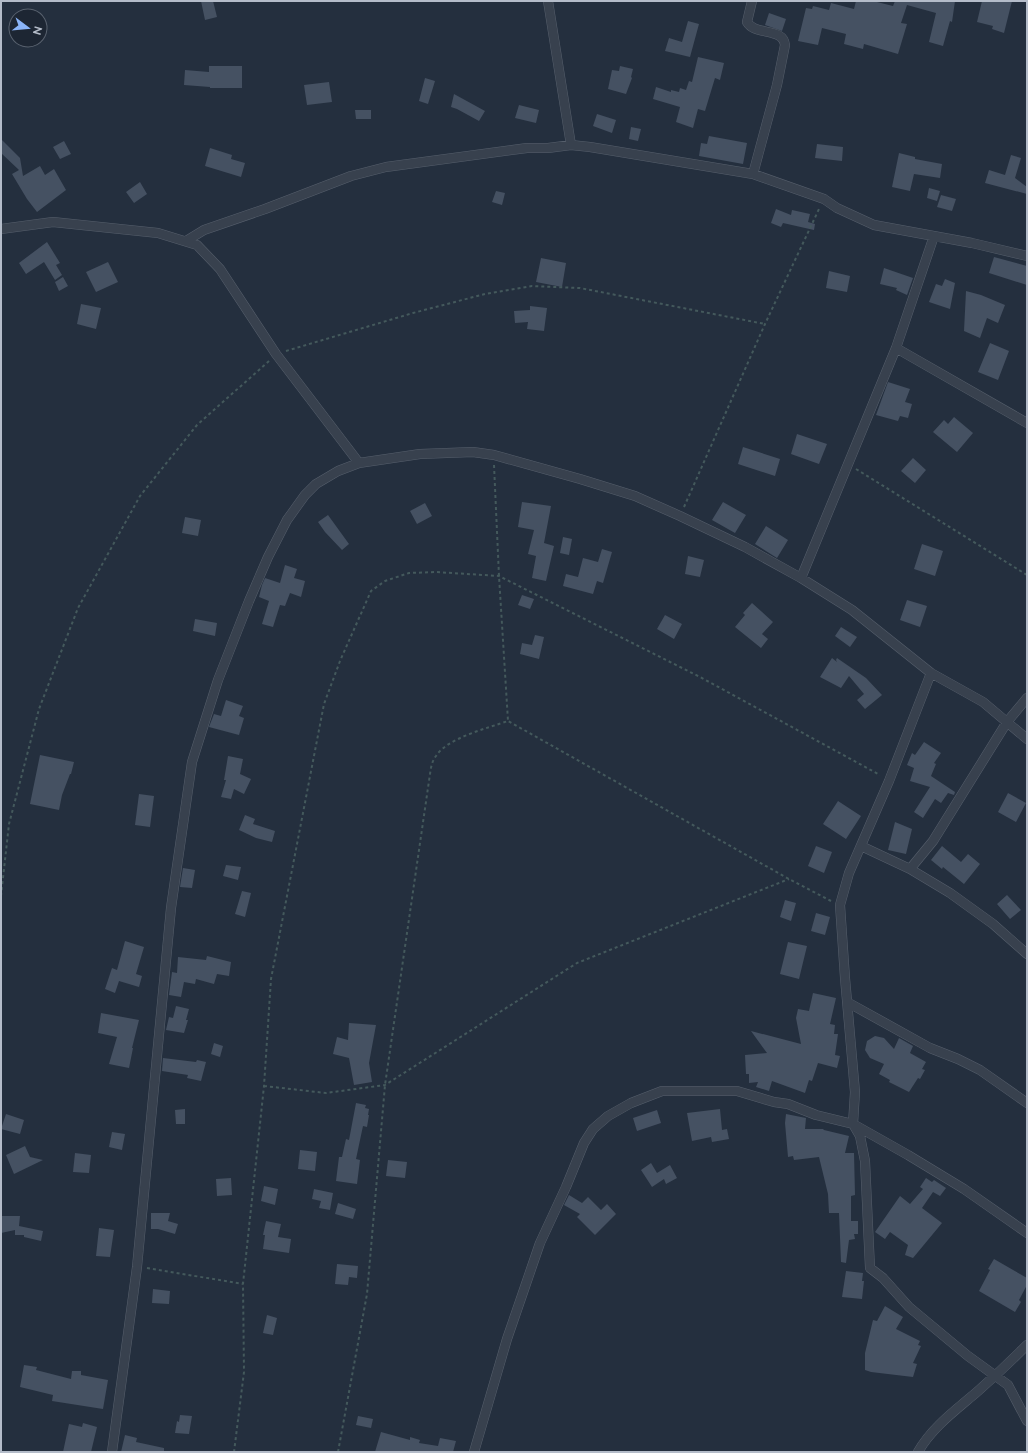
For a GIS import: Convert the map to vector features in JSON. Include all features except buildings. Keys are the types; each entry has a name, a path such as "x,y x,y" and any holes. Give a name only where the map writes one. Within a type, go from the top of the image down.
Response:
{"street":[{"path":"548,1 571,145"},
{"path":"752,1 747,22 749,26 781,36 785,40 778,85 753,174"},
{"path":"186,241 204,230 265,209 351,176 386,167 514,150 571,145 753,174 824,199 837,208 874,225 972,243 1027,256"},
{"path":"1,229 53,222 158,233 197,245 220,269 276,354 359,463"},
{"path":"801,578 849,465 896,348 934,236"},
{"path":"896,348 1027,423"},
{"path":"112,1452 137,1266 171,908 192,762 218,680 249,600 268,557 287,520 305,495 316,484 338,471 359,463 420,454 473,452 494,455 635,496 745,547 801,578 852,610 931,673 982,702 1027,739"},
{"path":"931,673 889,781 849,873 840,905 855,1092 853,1124 860,1136 865,1161 870,1268 883,1278 909,1307 968,1356 1008,1385 1027,1421"},
{"path":"910,869 933,841 1007,722 1027,698"},
{"path":"861,846 910,869 950,893 993,924 1027,954"},
{"path":"847,1002 930,1048 958,1059 980,1070 1027,1103"},
{"path":"474,1452 507,1339 540,1243 566,1187 584,1143 593,1129 608,1116 631,1103 662,1091 737,1091 774,1102 788,1104 816,1115 853,1124 902,1151 964,1189 1027,1233"},
{"path":"918,1452 924,1441 936,1428 995,1376 1027,1345"}],"path":[{"path":"680,516 765,324 824,199"},
{"path":"1,896 9,824 37,717 78,608 140,496 197,425 276,354 420,311 485,294 532,286 580,288 765,324"},
{"path":"494,455 499,576 508,721"},
{"path":"849,465 1027,576"},
{"path":"234,1452 244,1372 243,1284 264,1086 271,979 324,704 340,661 371,591 385,581 409,573 436,572 499,576 700,677 889,781"},
{"path":"338,1452 367,1294 385,1085 432,763 436,754 454,741 508,721 789,879 840,905"},
{"path":"264,1086 326,1093 385,1085 577,964 789,879"},
{"path":"137,1266 243,1284"}]}
